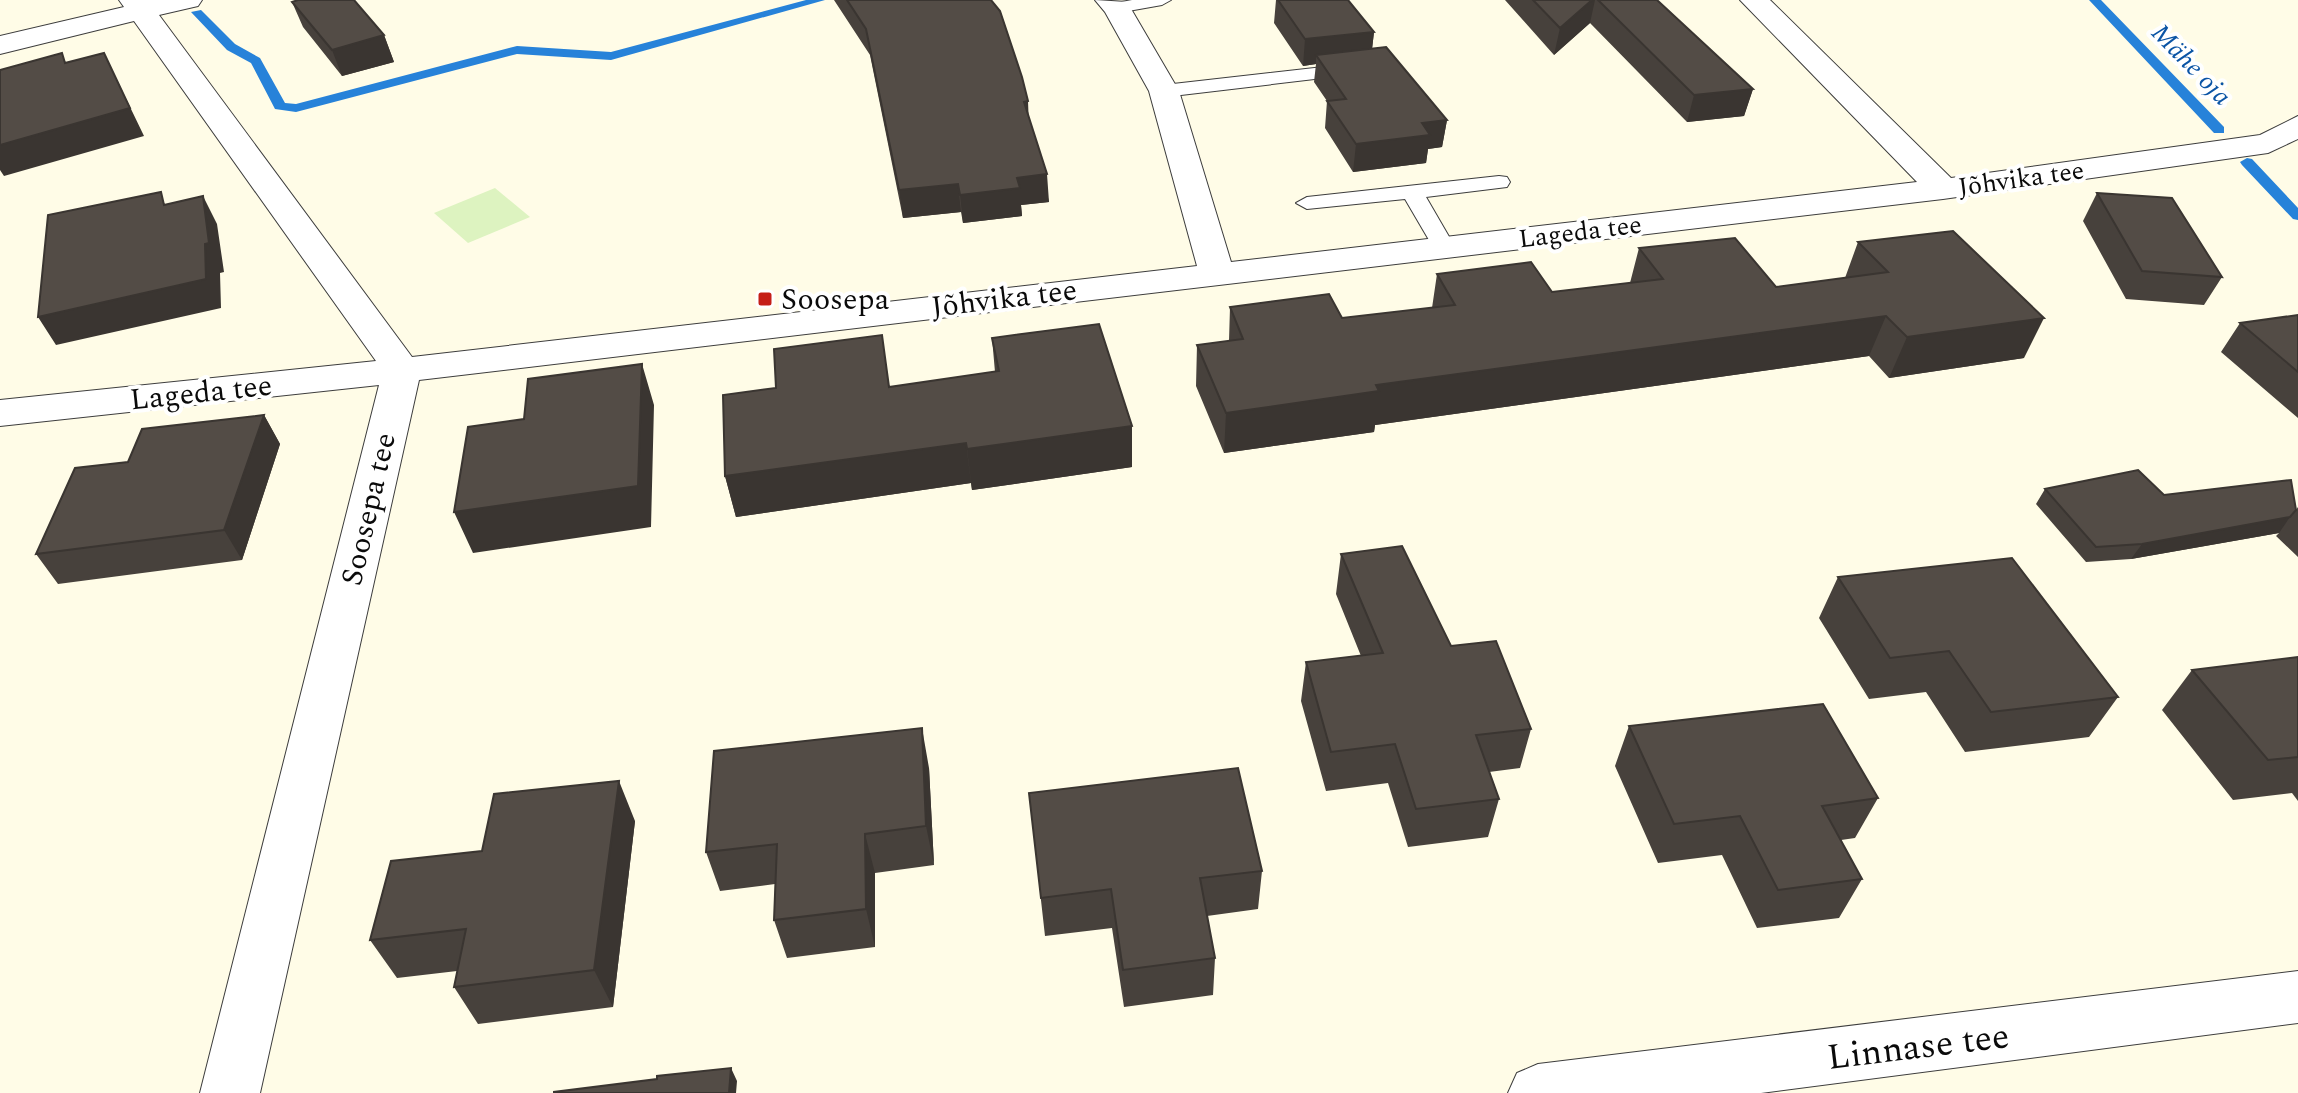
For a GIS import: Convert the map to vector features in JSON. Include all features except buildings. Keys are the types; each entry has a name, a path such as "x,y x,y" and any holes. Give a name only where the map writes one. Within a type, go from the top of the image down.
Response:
{"street":[{"path":"0,45 136,6 188,0"},
{"name":"Jõhvika tee","path":"1754,0 1943,189 2268,143 2298,126"},
{"path":"1113,4 1164,91 1217,273"},
{"path":"136,6 402,370"},
{"name":"Lageda tee","path":"1217,273 1943,189"},
{"name":"Jõhvika tee","path":"402,370 1217,273"},
{"name":"Lageda tee","path":"0,413 402,370"},
{"name":"Soosepa tee","path":"230,1093 402,370"},
{"name":"Linnase tee","path":"1538,1093 2298,997"}],"lane":[{"path":"1113,4 1162,0"},
{"path":"1164,91 1364,68"},
{"path":"1307,203 1499,182"},
{"path":"1412,192 1444,247"}],"green space":[{"path":"495,188 530,217 468,243 434,213"}],"waterway":[{"path":"197,12 231,47 256,61 280,106 296,108 517,50 611,56 819,0"},
{"name":"Mähe oja","path":"2095,0 2219,130"},
{"name":"Mähe oja","path":"2247,162 2298,216"}],"place":[{"name":"Soosepa","path":"765,299"}]}
